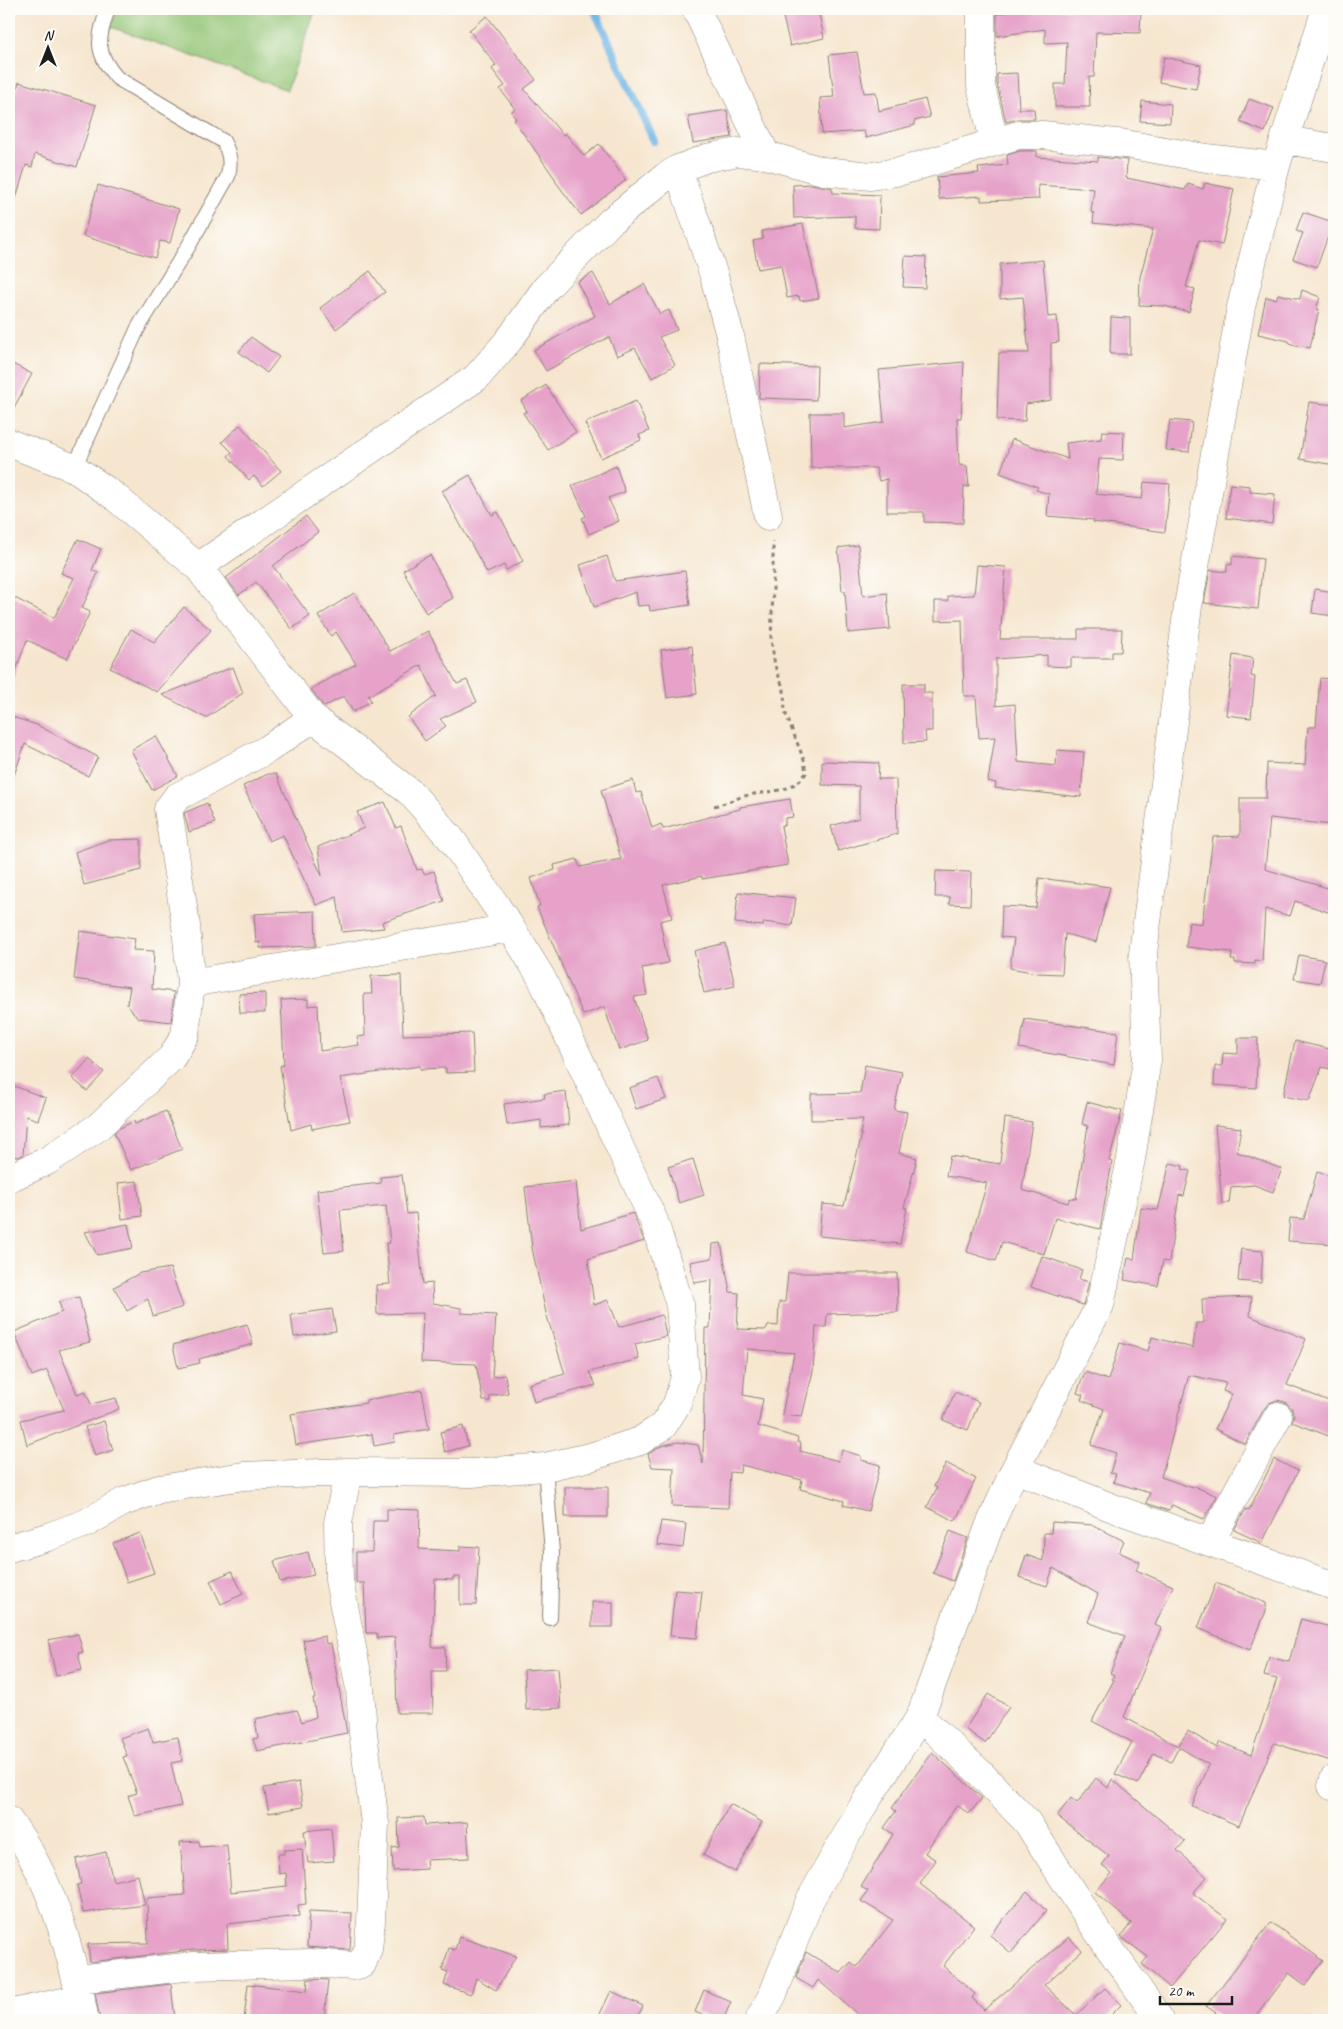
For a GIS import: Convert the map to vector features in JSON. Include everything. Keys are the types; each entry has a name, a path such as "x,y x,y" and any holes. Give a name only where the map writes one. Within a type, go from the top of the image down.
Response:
{"street":[{"path":"696,9 766,155"},
{"path":"981,9 981,86 994,141"},
{"path":"759,2020 773,1994 810,1900 863,1806 920,1717 989,1527 1014,1469 1100,1305 1131,1159 1147,1060 1143,953 1188,606 1241,307 1276,166 1326,9"},
{"path":"198,567 477,378 559,275 611,221 645,192 678,169 707,158 738,152 766,155 823,172 871,176 902,171 1018,135 1068,136 1163,149 1206,158 1276,166"},
{"path":"1285,140 1334,148"},
{"path":"678,169 714,276 730,336 768,516"},
{"path":"9,443 74,468 114,496 198,567 313,718 411,793 452,840 511,928 541,977 597,1093 654,1221 680,1305 685,1376 677,1404 663,1426 640,1441 590,1457 545,1467 472,1473 348,1472 244,1476 159,1489 123,1502 79,1526 9,1548"},
{"path":"9,1178 47,1161 98,1128 172,1057 185,1035 191,983 186,926 168,809 177,797 268,750 313,718"},
{"path":"191,983 511,928"},
{"path":"1210,1542 1278,1416"},
{"path":"1014,1469 1113,1508 1334,1586"},
{"path":"9,2014 81,1999 194,1966 311,1963 354,1966 362,1964 368,1949 372,1921 375,1823 363,1733 360,1689 339,1580 338,1523 348,1472"},
{"path":"920,1717 980,1773 1027,1822 1096,1929 1160,2020"},
{"path":"9,1821 30,1853 59,1920 81,1999"}],"lane":[{"path":"74,468 138,328 224,184 228,176 230,164 229,152 223,141 117,78 105,64 99,48 101,29 108,9"},
{"path":"545,1467 552,1552 550,1618"}],"path":[{"path":"714,806 742,797 786,788 800,782 806,773 804,760 785,712 784,690 775,666 771,638 772,538 768,516"}],"green space":[{"path":"118,9 316,9 287,90 111,27"}],"building":[{"path":"781,9 818,9 824,38 790,46"},
{"path":"1003,9 1141,10 1140,33 1096,32 1094,77 1089,77 1090,107 1055,107 1055,84 1065,84 1067,42 1045,43 1045,29 997,36 997,14 1003,13"},
{"path":"487,16 536,80 524,89 563,135 565,133 584,156 599,144 626,180 581,215 555,181 514,120 516,119 511,112 515,109 500,89 505,86 492,69 496,65 469,30"},
{"path":"857,52 864,93 876,92 879,111 925,99 930,117 914,121 915,125 866,138 864,131 822,134 820,98 834,97 829,55"},
{"path":"1164,57 1201,65 1196,89 1159,82"},
{"path":"1017,73 1019,109 1034,109 1035,119 1018,119 1006,122 997,84 997,74"},
{"path":"19,82 96,105 77,167 35,154 32,167 26,165 14,205 9,204 9,116"},
{"path":"1249,99 1274,108 1265,132 1240,122"},
{"path":"1142,101 1171,104 1170,123 1140,121"},
{"path":"727,110 732,137 693,143 688,116"},
{"path":"1020,151 1037,151 1037,157 1098,161 1098,157 1127,160 1126,178 1185,190 1188,184 1203,189 1205,183 1234,189 1222,245 1199,240 1186,287 1195,289 1189,312 1164,306 1139,305 1140,277 1153,229 1093,223 1094,213 1091,212 1094,189 1038,185 1039,199 981,201 981,196 939,199 937,177 979,173 978,168 1008,165 1007,155"},
{"path":"812,184 832,188 833,193 880,195 879,229 855,228 855,216 794,218 793,185"},
{"path":"98,185 179,209 170,243 160,241 155,258 83,236"},
{"path":"1303,212 1333,222 1317,267 1293,259 1303,233 1296,231"},
{"path":"803,224 819,298 800,301 799,296 787,298 781,265 758,269 753,241 763,239 762,231"},
{"path":"905,256 926,257 925,288 903,287"},
{"path":"1043,260 1048,317 1057,316 1059,342 1051,343 1051,400 1026,404 1025,421 997,420 999,353 1029,353 1023,297 1000,299 1000,264"},
{"path":"370,271 385,292 336,329 320,308"},
{"path":"593,273 610,304 644,284 660,314 669,310 677,330 659,337 675,365 652,378 635,348 617,356 609,337 546,371 534,350 595,316 577,282"},
{"path":"1302,290 1320,297 1316,309 1319,309 1310,348 1258,334 1266,297 1276,299 1278,294 1300,299"},
{"path":"1111,317 1130,318 1130,354 1110,354"},
{"path":"251,337 279,357 267,373 239,352"},
{"path":"9,362 32,374 9,417"},
{"path":"964,362 961,418 957,418 959,465 967,466 969,487 964,486 963,523 924,522 924,512 887,512 887,479 879,481 876,468 811,468 810,413 844,413 844,428 884,422 879,370"},
{"path":"760,364 817,366 816,400 759,398"},
{"path":"546,385 576,432 548,450 523,413 527,411 521,401"},
{"path":"636,401 649,431 639,435 641,440 601,458 585,423"},
{"path":"1309,402 1334,405 1334,465 1300,459"},
{"path":"1170,420 1192,422 1189,452 1166,450"},
{"path":"240,425 281,471 263,486 254,476 249,480 228,456 232,452 222,442"},
{"path":"1102,431 1124,432 1123,460 1099,459 1096,494 1142,499 1144,482 1170,484 1165,532 1093,522 1094,520 1047,516 1049,494 1036,490 1038,487 1000,473 1012,439 1068,459 1066,443 1101,439"},
{"path":"616,466 625,492 608,498 619,521 589,534 582,518 586,516 572,486"},
{"path":"470,475 492,515 498,512 523,561 506,570 504,565 487,573 442,491"},
{"path":"1230,484 1250,486 1250,492 1275,494 1272,524 1226,518"},
{"path":"306,516 318,532 273,566 310,616 292,629 256,582 239,595 226,578"},
{"path":"78,539 101,549 92,570 98,573 82,608 90,612 67,659 27,640 11,683 9,683 9,595 54,618 74,578 61,573"},
{"path":"858,545 863,596 887,593 890,629 848,633 845,591 842,591 838,548"},
{"path":"430,555 453,598 426,613 403,570"},
{"path":"607,556 615,581 685,571 690,605 650,611 649,605 638,606 636,592 594,607 580,565"},
{"path":"1232,556 1263,559 1258,609 1204,603 1210,570 1227,572 1227,564 1232,565"},
{"path":"977,565 1006,567 1000,639 1078,639 1078,629 1122,629 1121,652 1112,652 1112,658 1071,658 1071,667 1047,666 1047,655 996,659 996,706 1015,704 1018,762 1056,766 1057,750 1084,752 1081,797 995,788 996,783 988,781 995,737 979,738 976,696 964,696 962,620 935,621 935,601 948,601 948,596 974,595"},
{"path":"1315,589 1334,592 1334,616 1312,613"},
{"path":"354,593 390,651 428,631 457,684 467,680 477,702 440,719 446,726 425,741 408,717 436,696 421,665 368,696 371,701 353,712 344,696 324,707 311,689 356,664 336,632 331,636 318,616"},
{"path":"184,607 211,630 157,692 110,668 131,629 154,642"},
{"path":"692,646 697,694 667,698 661,650"},
{"path":"1233,655 1253,658 1251,676 1255,677 1251,718 1226,715"},
{"path":"233,667 243,693 206,718 162,695"},
{"path":"1320,678 1334,679 1334,804 1332,825 1270,818 1265,869 1334,890 1334,914 1295,901 1290,916 1265,909 1262,961 1255,960 1255,964 1235,963 1235,960 1231,960 1232,952 1186,947 1189,922 1202,924 1213,837 1240,836 1240,798 1266,798 1267,763 1305,765 1308,727 1316,727"},
{"path":"903,684 924,684 924,693 932,693 932,731 925,731 926,742 904,743"},
{"path":"9,716 37,725 98,757 88,776 25,744 12,781 9,780"},
{"path":"156,736 178,776 152,790 131,750"},
{"path":"822,761 879,763 878,779 896,779 897,834 838,851 831,826 859,818 859,786 822,785"},
{"path":"268,774 276,774 322,876 318,847 364,828 357,812 385,802 396,828 401,826 417,870 422,869 424,874 434,871 444,901 382,922 384,928 342,932 337,897 316,905 283,835 269,841 243,786"},
{"path":"633,780 636,793 641,792 652,828 661,824 663,829 740,809 740,807 790,799 793,817 785,818 785,825 781,826 788,865 702,879 702,876 663,885 672,918 660,921 668,963 642,968 647,995 634,997 648,1040 619,1050 604,1007 583,1015 537,907 540,906 531,878 555,870 554,865 577,859 580,867 621,859 601,790"},
{"path":"207,803 215,823 189,832 184,813"},
{"path":"141,839 141,870 84,885 75,852 108,840"},
{"path":"936,871 971,872 970,905 949,904 950,897 935,897"},
{"path":"1039,878 1110,887 1096,942 1065,934 1062,974 1037,973 1010,968 1014,938 1001,937 1002,906 1036,908"},
{"path":"738,892 796,898 792,926 764,922 763,926 735,923"},
{"path":"315,911 316,946 260,948 260,942 256,943 254,914"},
{"path":"80,931 135,939 133,950 154,951 152,989 174,992 171,1022 138,1018 127,1005 130,987 74,979"},
{"path":"725,943 735,986 704,993 694,951"},
{"path":"1299,955 1325,960 1320,983 1294,979"},
{"path":"401,975 403,1035 472,1033 474,1072 446,1073 446,1068 420,1069 420,1066 340,1078 350,1121 312,1129 311,1124 291,1130 280,1066 284,1065 281,1000 308,999 308,1006 318,1005 320,1051 359,1045 357,1037 365,1036 364,994 372,994 371,976"},
{"path":"265,993 265,1013 240,1013 239,994"},
{"path":"1025,1019 1118,1032 1114,1065 1019,1048"},
{"path":"1238,1038 1258,1038 1256,1088 1214,1085 1215,1066 1222,1066 1223,1053 1238,1054"},
{"path":"1295,1041 1334,1050 1330,1069 1322,1067 1309,1101 1283,1096"},
{"path":"89,1059 104,1072 87,1091 72,1078"},
{"path":"865,1065 902,1072 894,1110 907,1112 899,1153 917,1158 904,1208 907,1208 900,1244 819,1236 822,1204 844,1206 862,1134 860,1134 863,1119 811,1120 811,1094 860,1093"},
{"path":"658,1078 666,1099 636,1109 629,1088"},
{"path":"9,1084 46,1098 38,1120 26,1116 23,1155 19,1157 9,1156"},
{"path":"566,1091 569,1125 541,1128 541,1120 507,1125 504,1104 545,1098 544,1094"},
{"path":"1087,1102 1122,1111 1109,1161 1112,1162 1100,1229 1055,1218 1044,1254 1002,1242 996,1261 967,1252 987,1183 946,1176 950,1156 1000,1164 1005,1118 1032,1122 1022,1190 1068,1203 1070,1198 1076,1199 1088,1126 1082,1124"},
{"path":"166,1111 182,1149 131,1170 114,1133 134,1121 135,1124"},
{"path":"1215,1125 1241,1128 1237,1152 1282,1169 1273,1192 1254,1185 1231,1187 1229,1203 1222,1203"},
{"path":"693,1159 704,1195 679,1203 668,1167"},
{"path":"1170,1163 1183,1166 1182,1169 1190,1171 1184,1196 1179,1195 1169,1262 1163,1261 1158,1286 1124,1280 1128,1258 1134,1260 1141,1208 1158,1210"},
{"path":"1317,1172 1334,1177 1334,1244 1288,1241 1290,1218 1304,1219"},
{"path":"402,1175 407,1214 416,1213 423,1284 432,1283 433,1303 461,1308 461,1313 496,1315 492,1377 505,1375 508,1393 490,1396 490,1401 483,1401 476,1364 421,1362 423,1313 377,1314 376,1285 390,1284 386,1243 390,1243 386,1206 340,1210 344,1251 324,1253 317,1190 381,1183 380,1177"},
{"path":"137,1181 142,1216 122,1219 118,1183"},
{"path":"576,1181 581,1229 633,1213 644,1241 588,1259 594,1305 608,1300 619,1327 662,1315 666,1336 635,1344 639,1359 589,1372 596,1385 534,1402 529,1384 565,1374 546,1313 532,1248 525,1187"},
{"path":"128,1224 133,1248 97,1255 85,1232"},
{"path":"721,1243 730,1292 739,1293 737,1329 765,1330 769,1325 778,1326 779,1302 785,1302 788,1273 897,1273 898,1312 827,1314 826,1327 816,1327 813,1371 802,1417 782,1415 794,1353 747,1349 743,1395 763,1399 758,1426 798,1438 797,1442 801,1443 800,1451 839,1461 842,1450 861,1456 861,1460 880,1465 868,1511 843,1505 844,1501 800,1489 802,1480 741,1465 740,1473 730,1472 728,1508 672,1506 674,1468 652,1467 648,1454 661,1446 678,1442 698,1445 703,1464 705,1328 710,1328 712,1280 694,1283 690,1262 712,1258 713,1244"},
{"path":"1241,1249 1263,1251 1261,1283 1238,1281"},
{"path":"1042,1256 1082,1270 1079,1279 1089,1282 1083,1305 1031,1287"},
{"path":"170,1268 183,1307 153,1316 148,1299 127,1311 114,1287 140,1273"},
{"path":"79,1297 90,1342 59,1350 77,1394 85,1391 91,1404 116,1398 119,1409 27,1445 21,1420 64,1410 47,1370 32,1376 14,1332 62,1312 59,1302"},
{"path":"1252,1297 1250,1316 1306,1339 1287,1385 1334,1403 1334,1438 1292,1422 1294,1415 1291,1407 1285,1402 1277,1400 1269,1403 1264,1409 1245,1444 1215,1429 1232,1394 1223,1391 1226,1383 1189,1375 1161,1477 1193,1488 1194,1486 1217,1496 1204,1519 1172,1505 1169,1511 1146,1503 1150,1493 1113,1482 1116,1474 1110,1473 1116,1453 1091,1445 1104,1409 1081,1400 1083,1395 1077,1393 1085,1372 1108,1380 1120,1343 1148,1351 1152,1337 1193,1348 1196,1323 1203,1323 1202,1299"},
{"path":"332,1309 336,1331 294,1337 291,1315"},
{"path":"247,1324 253,1344 199,1359 200,1363 178,1368 173,1345"},
{"path":"422,1390 429,1429 394,1435 395,1442 374,1446 372,1434 296,1445 291,1414 366,1403 366,1400"},
{"path":"955,1392 979,1402 968,1430 943,1420"},
{"path":"104,1421 113,1450 95,1456 85,1427"},
{"path":"463,1426 468,1446 445,1452 440,1432"},
{"path":"1274,1459 1298,1471 1262,1543 1234,1530 1246,1509 1249,1510"},
{"path":"946,1463 976,1479 955,1521 927,1507 937,1488 934,1486"},
{"path":"565,1487 608,1487 608,1517 565,1517"},
{"path":"387,1509 420,1510 419,1549 460,1551 460,1546 479,1547 476,1605 460,1605 460,1577 453,1577 453,1580 435,1579 432,1647 445,1647 446,1671 432,1671 433,1713 397,1713 395,1637 377,1638 377,1633 366,1633 364,1583 356,1583 356,1552 372,1552 373,1521 387,1521"},
{"path":"661,1521 686,1524 683,1548 657,1545"},
{"path":"1052,1522 1093,1525 1124,1541 1119,1552 1140,1562 1136,1570 1173,1586 1155,1625 1161,1628 1124,1717 1178,1746 1188,1731 1217,1748 1220,1742 1251,1755 1277,1679 1264,1676 1269,1657 1289,1662 1301,1619 1334,1628 1334,1762 1274,1743 1239,1826 1192,1806 1209,1765 1179,1747 1171,1762 1154,1753 1138,1784 1115,1774 1132,1742 1092,1721 1114,1680 1112,1679 1114,1675 1110,1673 1125,1636 1088,1622 1098,1594 1053,1568 1047,1586 1019,1577 1026,1555 1043,1561 1044,1533 1051,1533"},
{"path":"950,1531 968,1538 953,1581 933,1573"},
{"path":"140,1533 154,1573 127,1582 113,1543"},
{"path":"308,1552 314,1575 280,1582 274,1561"},
{"path":"232,1571 243,1594 221,1604 210,1581"},
{"path":"1216,1583 1266,1603 1266,1611 1250,1650 1198,1628"},
{"path":"675,1590 702,1592 697,1638 670,1636"},
{"path":"592,1602 613,1602 613,1627 592,1627"},
{"path":"78,1634 83,1652 78,1653 82,1670 56,1676 48,1640"},
{"path":"325,1636 326,1644 331,1643 347,1733 257,1751 253,1739 258,1738 255,1719 297,1710 302,1722 316,1717 313,1698 315,1698 303,1640"},
{"path":"558,1668 561,1708 526,1710 524,1670"},
{"path":"988,1694 1009,1707 985,1743 965,1729"},
{"path":"148,1728 153,1742 178,1737 182,1761 171,1763 181,1806 135,1816 128,1796 137,1793 123,1757 127,1756 120,1738"},
{"path":"932,1752 982,1798 969,1814 957,1805 925,1853 936,1860 920,1884 974,1926 943,1966 975,1994 972,1998 984,2010 1069,1937 1082,1951 1044,1985 1076,2015 1105,1988 1121,2005 1106,2020 864,2020 818,1980 813,1988 796,1978 806,1952 841,1973 851,1962 857,1967 893,1920 861,1901 868,1891 861,1887 893,1834 884,1828 896,1811 892,1808"},
{"path":"1096,1778 1108,1788 1112,1779 1185,1841 1177,1850 1207,1877 1193,1893 1227,1919 1170,1988 1142,1964 1148,1957 1121,1937 1131,1923 1095,1892 1112,1873 1102,1865 1109,1856 1057,1816 1071,1798 1077,1803"},
{"path":"299,1782 303,1807 269,1813 264,1788"},
{"path":"730,1804 762,1822 735,1872 703,1855"},
{"path":"424,1817 425,1825 467,1822 469,1858 426,1860 427,1869 393,1871 392,1848 399,1847 398,1818"},
{"path":"331,1828 334,1861 308,1863 304,1831"},
{"path":"199,1841 200,1847 227,1845 231,1892 287,1886 286,1873 279,1874 278,1854 284,1854 284,1850 302,1849 306,1904 298,1905 299,1916 227,1924 228,1949 192,1950 90,1962 88,1944 148,1943 147,1898 185,1895 180,1842"},
{"path":"106,1852 113,1881 138,1875 145,1905 83,1913 77,1885 81,1884 76,1859"},
{"path":"1027,1891 1046,1911 1011,1953 990,1935"},
{"path":"309,1911 352,1913 350,1950 307,1947"},
{"path":"1271,1922 1323,1961 1305,1985 1289,1973 1253,2020 1226,2020 1206,2006"},
{"path":"459,1937 516,1956 496,1990 476,1978 471,1994 444,1985 448,1972 442,1970 449,1948 455,1950"},
{"path":"308,1979 328,1980 324,2020 244,2020 248,1984 307,1991"},
{"path":"171,1984 175,2020 100,2020 95,1993"},
{"path":"704,1990 731,2002 723,2020 715,2020 695,2012"},
{"path":"611,1991 643,2006 636,2020 597,2020"}],"waterway":[{"path":"594,9 654,141"}]}
